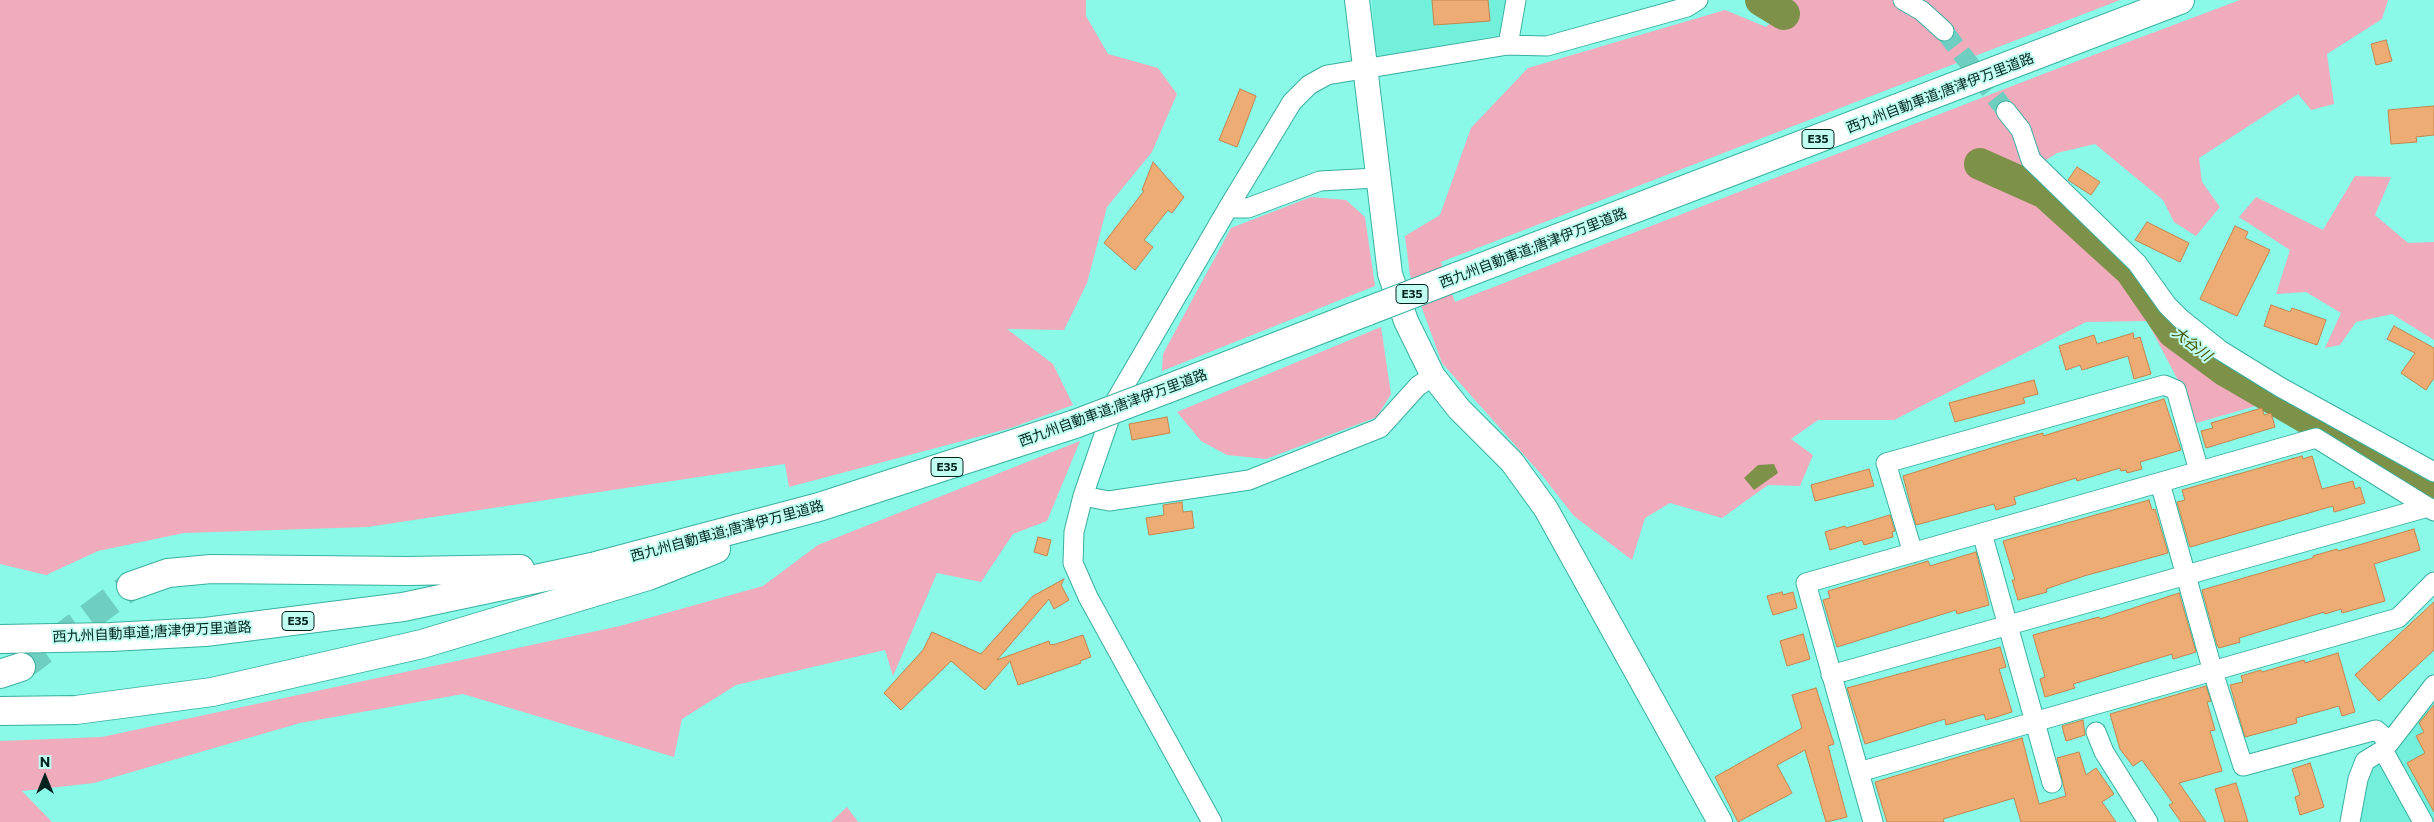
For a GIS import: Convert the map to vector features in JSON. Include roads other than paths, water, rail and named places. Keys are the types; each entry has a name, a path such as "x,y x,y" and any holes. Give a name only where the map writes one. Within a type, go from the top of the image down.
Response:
{"highway":[{"name":"西九州自動車道;唐津伊万里道路","path":"0,639 111,637 205,632 403,608 592,566 819,507 1075,424 2180,0"},
{"path":"0,710 76,710 212,692 422,644 648,576 819,507"},
{"path":"131,586 168,573 211,569 417,571 592,566"}],"street":[{"path":"1357,0 1390,274 1406,322 1433,376 1459,409 1512,462 1546,509 1720,822"},
{"path":"1508,45 1516,0"},
{"path":"1207,820 1088,597 1073,563 1074,532 1083,496 1116,400 1228,208 1292,102 1309,85 1327,75 1508,45 1547,46 1687,7 1698,0"},
{"path":"1903,0 1922,11 1944,31"},
{"path":"2006,110 2021,130 2031,160 2137,263 2167,305 2181,319 2220,350 2280,387 2434,472"},
{"path":"1228,208 1248,208 1320,181 1377,178"},
{"path":"1083,496 1109,501 1249,480 1380,428 1418,386 1433,376"},
{"path":"1913,553 1886,463 2164,385 2176,390 2199,471"},
{"path":"1873,822 1806,583 2316,438 2431,509"},
{"path":"2160,483 2243,766 2376,730 2386,746 2423,822"},
{"path":"1831,674 2431,509"},
{"path":"1982,533 2052,782"},
{"path":"1859,772 2398,618 2434,582"},
{"path":"2350,822 2358,779 2365,762 2386,746 2434,685"},
{"path":"2096,732 2104,752 2148,822"}],"waterway":[{"name":"大谷川","path":"1761,0 1784,14"},
{"name":"大谷川","path":"1980,164 2045,193 2131,271 2173,332 2226,371 2434,492"}],"tunnel":[{"path":"1944,31 2006,111"},
{"path":"21,667 131,586"}]}
